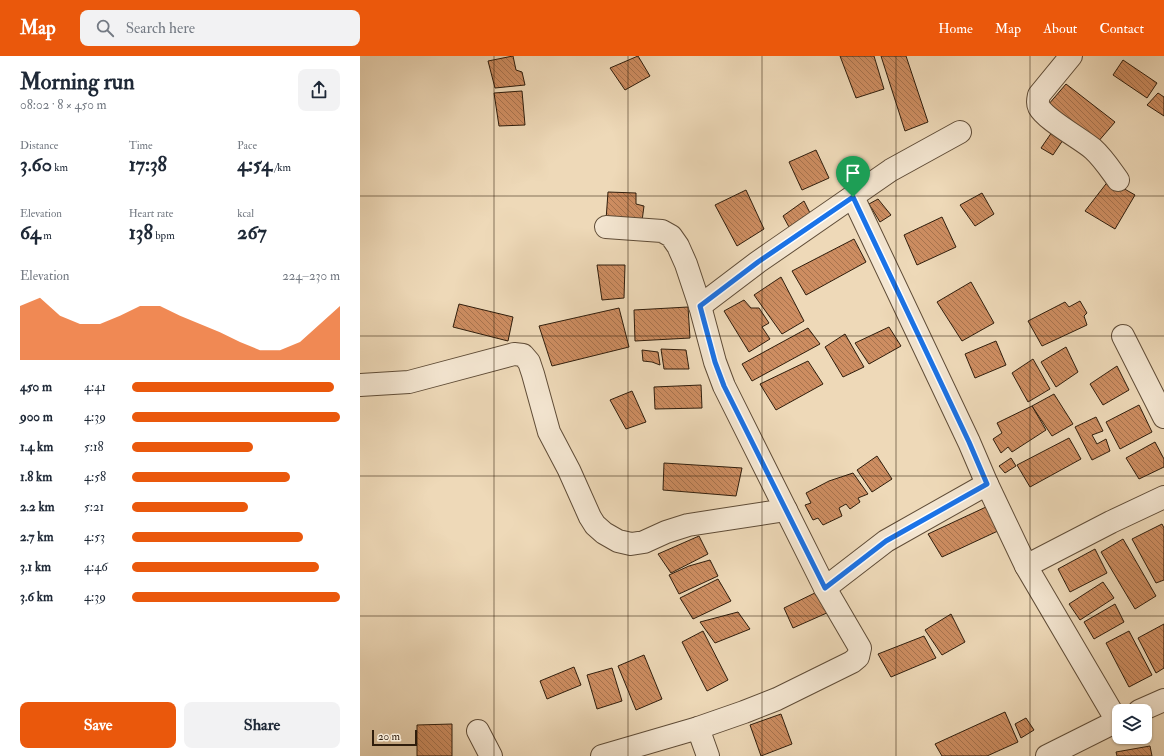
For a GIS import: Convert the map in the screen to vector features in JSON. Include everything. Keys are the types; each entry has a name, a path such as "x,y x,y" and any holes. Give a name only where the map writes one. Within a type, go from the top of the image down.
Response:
{"street":[{"path":"1072,56 1039,95 1037,101 1039,107 1046,115 1103,159 1118,180"},
{"path":"700,306 758,262 891,170 960,132"},
{"path":"853,197 1026,566 1112,710"},
{"path":"602,756 698,728 777,699 852,662 858,657 860,648 825,588 724,386 715,362 700,306 686,264 678,246 671,236 662,231 606,227"},
{"path":"1123,336 1164,417"},
{"path":"360,385 409,382 514,354 523,355 529,362 550,432 570,470 590,517 595,525 604,533 618,541 631,544 644,542 666,532 688,525 786,510"},
{"path":"825,588 886,541 987,484"},
{"path":"1026,566 1111,522 1164,497"},
{"path":"1152,705 1164,700"},
{"path":"1047,756 1112,723"},
{"path":"698,728 708,756"},
{"path":"478,731 491,756"}],"building":[{"path":"513,56 516,70 522,72 525,85 495,88 488,61"},
{"path":"638,56 650,76 625,90 610,68"},
{"path":"840,56 874,56 884,89 856,98"},
{"path":"881,56 906,56 928,122 905,131"},
{"path":"1123,60 1157,83 1147,98 1113,75"},
{"path":"1066,84 1115,122 1097,143 1048,105"},
{"path":"522,91 525,125 499,126 494,93"},
{"path":"1158,93 1164,97 1164,116 1147,105"},
{"path":"1052,132 1063,140 1053,155 1041,148"},
{"path":"816,150 829,178 802,190 789,162"},
{"path":"1109,180 1135,195 1115,229 1085,211"},
{"path":"746,190 764,229 737,246 715,205"},
{"path":"608,192 636,193 636,204 644,206 642,221 606,220"},
{"path":"982,193 994,214 975,226 960,205"},
{"path":"878,199 891,215 880,222 869,204"},
{"path":"804,201 810,213 789,227 783,216"},
{"path":"942,217 956,247 917,265 904,235"},
{"path":"854,239 866,262 806,295 792,271"},
{"path":"597,265 625,265 624,298 602,300"},
{"path":"781,277 804,321 782,334 754,295"},
{"path":"971,282 994,323 962,341 937,302"},
{"path":"744,300 751,308 759,308 769,323 762,327 770,339 749,352 724,311"},
{"path":"1080,301 1087,313 1084,316 1087,325 1042,346 1028,321 1065,302 1069,307"},
{"path":"459,304 513,317 508,341 453,327"},
{"path":"688,307 690,338 635,341 634,310"},
{"path":"619,308 629,347 552,366 539,326"},
{"path":"889,327 901,346 869,364 855,343"},
{"path":"808,328 820,344 752,381 742,364"},
{"path":"845,334 864,367 843,377 825,347"},
{"path":"996,341 1006,365 975,378 965,354"},
{"path":"1066,347 1078,372 1056,387 1041,362"},
{"path":"661,349 686,350 689,369 664,369"},
{"path":"642,350 658,352 660,365 643,361"},
{"path":"1033,359 1050,389 1028,402 1012,373"},
{"path":"808,361 823,384 776,410 760,384"},
{"path":"1117,366 1129,390 1103,405 1090,384"},
{"path":"701,385 702,408 655,409 654,387"},
{"path":"632,391 646,422 626,429 610,400"},
{"path":"1054,394 1073,424 1052,436 1032,406"},
{"path":"1139,405 1152,432 1120,449 1106,422"},
{"path":"1032,406 1046,430 1012,452 1008,447 1001,453 993,439 1002,433 997,423"},
{"path":"1096,417 1103,431 1092,435 1097,444 1106,439 1110,451 1092,460 1075,427"},
{"path":"1069,438 1081,459 1030,487 1017,465"},
{"path":"1155,442 1164,459 1164,467 1139,479 1126,458"},
{"path":"877,456 892,479 872,492 857,470"},
{"path":"1011,458 1016,466 1005,473 999,466"},
{"path":"664,463 742,468 736,496 663,490"},
{"path":"853,473 868,494 858,498 860,502 850,509 846,504 839,508 842,516 823,525 818,518 813,520 805,505 811,503 806,493 829,481"},
{"path":"986,507 1000,530 942,557 928,534"},
{"path":"1162,524 1164,528 1164,580 1156,583 1132,539"},
{"path":"699,536 708,554 671,573 658,554"},
{"path":"1123,539 1156,596 1135,609 1101,552"},
{"path":"1095,549 1107,573 1070,592 1058,569"},
{"path":"710,560 718,576 679,594 669,575 689,566"},
{"path":"718,579 731,601 693,619 680,598"},
{"path":"1103,582 1114,598 1080,620 1069,604"},
{"path":"819,591 829,612 793,628 784,608"},
{"path":"1115,604 1124,622 1094,639 1084,622"},
{"path":"738,612 750,629 715,643 700,622"},
{"path":"951,614 965,642 942,655 925,630"},
{"path":"1164,624 1164,668 1156,673 1138,638"},
{"path":"703,631 728,680 707,691 682,642"},
{"path":"1129,631 1152,675 1129,687 1106,643"},
{"path":"924,636 936,658 891,677 878,654"},
{"path":"644,655 662,699 636,710 618,666"},
{"path":"574,667 581,685 547,699 540,681"},
{"path":"612,668 622,701 597,709 587,675"},
{"path":"1005,712 1018,742 987,756 942,756 935,744"},
{"path":"781,714 792,744 761,756 750,725"},
{"path":"1026,718 1034,730 1021,738 1015,724"},
{"path":"452,724 452,756 417,756 417,725"},
{"path":"1150,746 1152,756 1117,756 1116,752"}],"route":[{"path":"853,197 969,442 987,484 886,541 825,588 724,386 715,362 700,306 758,262 853,197"}]}
